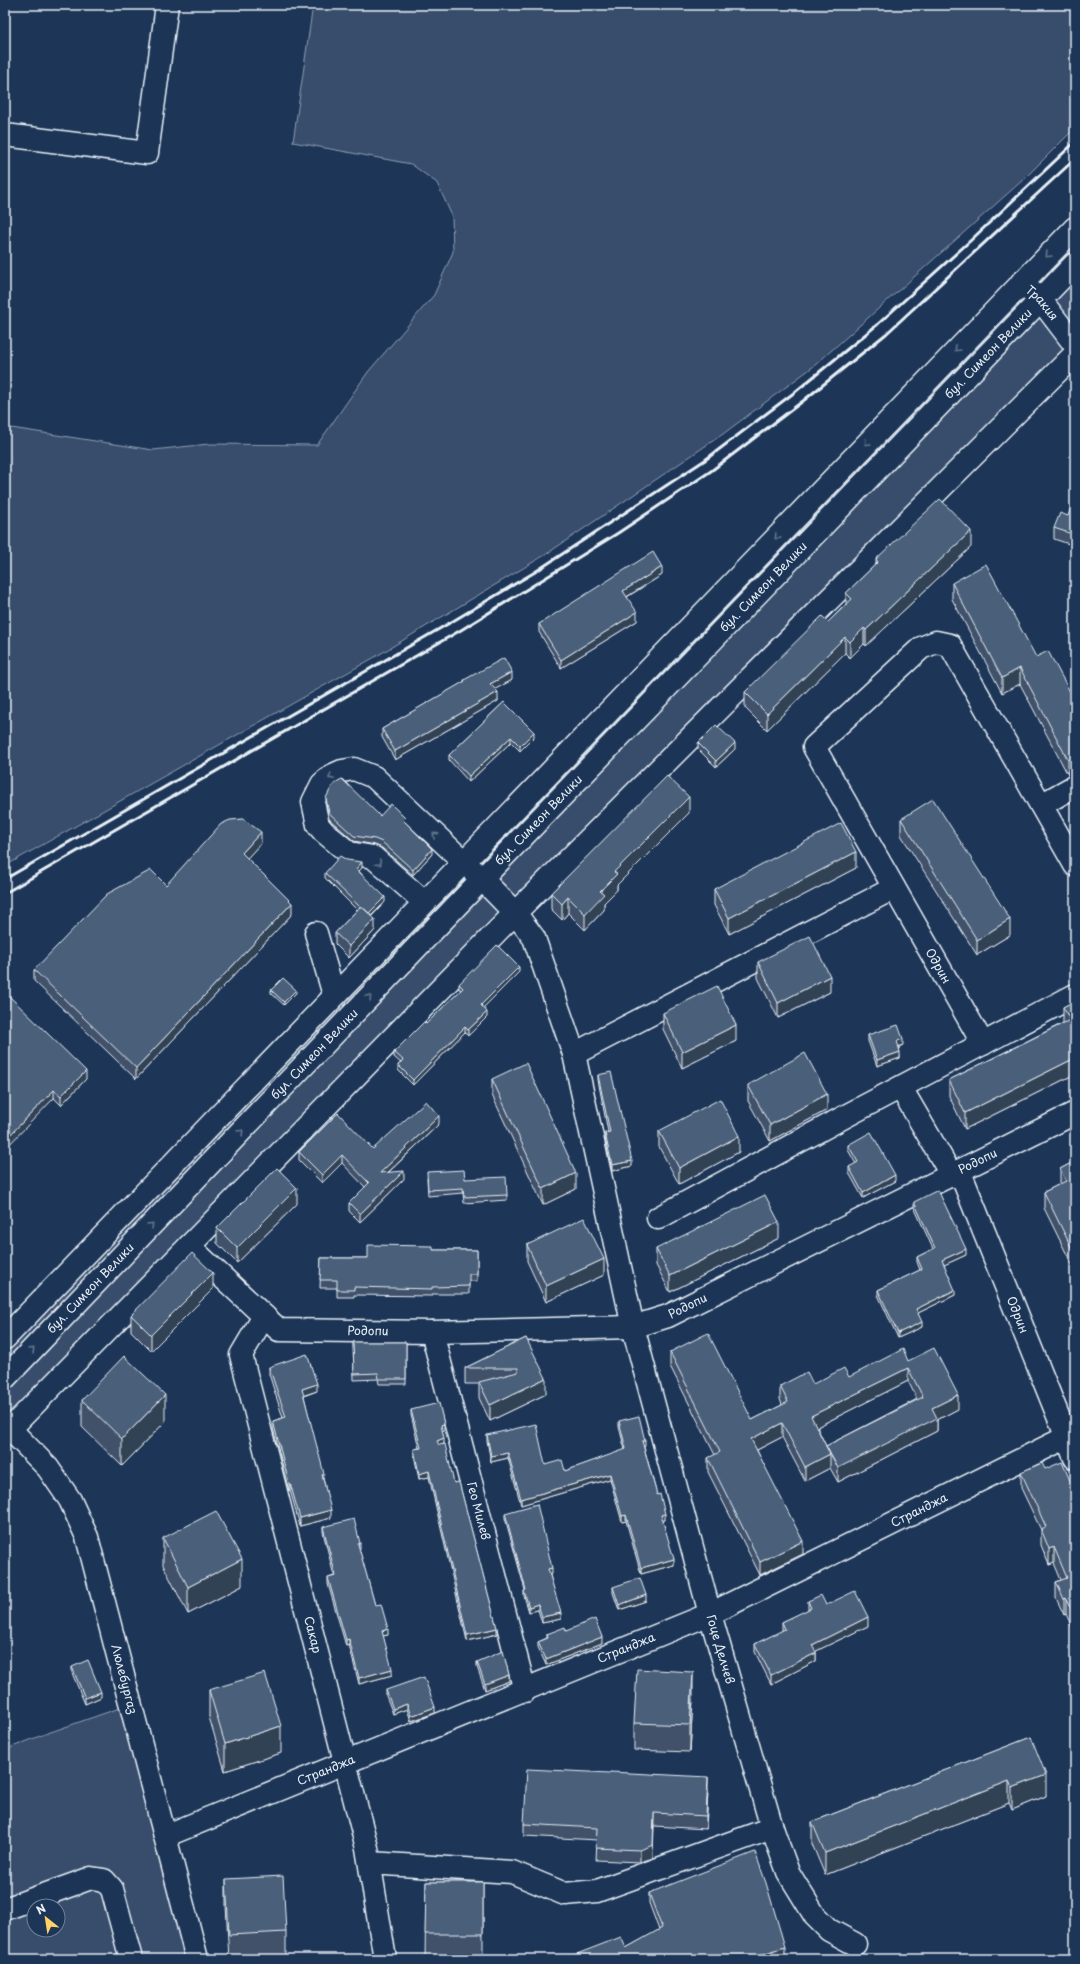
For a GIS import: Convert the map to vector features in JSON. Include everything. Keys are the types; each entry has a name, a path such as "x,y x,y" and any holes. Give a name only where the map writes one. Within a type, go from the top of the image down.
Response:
{"street":[{"path":"5,135 147,153 167,5"},
{"name":"бул. Симеон Велики","path":"5,1338 1075,228"},
{"name":"бул. Симеон Велики","path":"5,1378 482,879 1075,264"},
{"name":"Тракия","path":"1021,283 1040,299 1075,345"},
{"path":"8,1426 189,1246 515,913 1075,354"},
{"name":"Одрин","path":"983,1044 814,747 921,648 936,642 950,645 1041,805"},
{"name":"Гоце Делчев","path":"424,902 373,857 349,853 324,832 316,819 313,802 322,784 331,776 342,771 354,769 374,777 482,879 515,913 534,938 574,1054 633,1327 710,1614 772,1828 788,1872 815,1916 829,1930 855,1944"},
{"path":"1075,786 1041,805 1075,865"},
{"path":"574,1054 894,888"},
{"path":"316,933 334,995"},
{"path":"658,1218 1075,995"},
{"name":"Одрин","path":"901,1088 956,1174 1071,1435 1075,1458"},
{"name":"Родопи","path":"189,1246 279,1330 432,1332 633,1327 668,1316 1075,1114"},
{"name":"Сакар","path":"264,1316 241,1356 347,1763 370,1863 385,1959"},
{"name":"Гео Милев","path":"432,1332 525,1691"},
{"name":"Люлебургаз","path":"8,1426 48,1468 57,1480 70,1500 87,1537 198,1959"},
{"name":"Странджа","path":"165,1836 525,1691 710,1614 1071,1435"},
{"path":"370,1863 512,1872 565,1894 597,1891 772,1828"},
{"path":"5,1909 91,1878 104,1880 112,1889 131,1959"}],"shaded area":[{"path":"313,5 1075,5 1075,128 1024,179 814,366 723,434 545,555 375,657 5,866 5,427 153,450 209,444 317,445 368,372 434,295 453,252 452,216 437,183 411,164 293,142"},
{"path":"1075,234 1075,254 1056,273 1047,263"},
{"path":"1075,264 1075,354 5,1424 5,1378"},
{"path":"963,353 972,362 507,842 498,835"},
{"path":"415,928 421,934 5,1365 5,1347"},
{"path":"131,1704 197,1959 5,1959 5,1750 45,1734"}],"building":[{"path":"940,499 971,531 866,630 864,628 850,642 845,637 767,714 745,692 822,616 828,622 852,599 846,593 878,562 876,559"},
{"path":"1072,504 1075,505 1075,535 1054,528 1060,513 1068,516"},
{"path":"653,552 662,567 623,591 637,612 561,660 539,624"},
{"path":"986,564 1036,657 1048,651 1075,701 1075,756 1068,760 1020,668 1002,678 952,583"},
{"path":"504,658 512,672 490,684 498,692 395,751 382,729"},
{"path":"504,702 534,732 520,746 511,737 469,776 449,755"},
{"path":"716,725 735,743 716,761 698,743"},
{"path":"667,776 689,797 614,872 617,874 600,891 604,894 585,914 568,897 562,904 551,893"},
{"path":"342,779 380,816 391,804 405,818 403,820 432,849 413,870 382,842 375,839 354,836 329,813 326,798 332,786"},
{"path":"933,799 1010,919 977,940 901,819"},
{"path":"243,819 261,832 242,853 292,903 136,1068 34,970 107,894 151,870 166,885 221,824 230,820"},
{"path":"841,823 856,852 729,918 714,889"},
{"path":"340,856 347,860 362,862 356,869 385,897 369,913 361,906 360,907 325,873"},
{"path":"361,906 375,919 349,946 335,933"},
{"path":"810,936 830,976 778,1003 758,962"},
{"path":"497,945 519,967 481,1005 487,1012 468,1030 465,1027 413,1080 398,1065 403,1060 394,1052 424,1022 426,1024 463,988 459,984"},
{"path":"283,978 296,990 284,1002 271,990"},
{"path":"717,986 736,1025 682,1052 663,1013"},
{"path":"7,994 86,1071 61,1096 54,1090 5,1140 5,996"},
{"path":"1075,1001 1075,1058 965,1113 949,1080 1070,1020 1063,1007"},
{"path":"898,1025 903,1039 897,1041 900,1052 877,1060 868,1035"},
{"path":"805,1053 827,1094 770,1125 748,1085"},
{"path":"526,1063 576,1173 543,1189 492,1079"},
{"path":"611,1072 632,1161 612,1165 605,1133 610,1132 598,1075"},
{"path":"720,1099 739,1136 679,1168 659,1131"},
{"path":"426,1101 439,1116 380,1173 404,1171 360,1214 349,1203 369,1183 342,1155 322,1175 299,1152 338,1113 373,1149"},
{"path":"871,1132 895,1175 863,1193 849,1167 858,1162 848,1145"},
{"path":"1075,1161 1075,1255 1044,1192 1066,1181 1060,1169"},
{"path":"277,1168 297,1188 237,1248 217,1228"},
{"path":"464,1170 465,1179 506,1177 507,1195 464,1197 463,1188 428,1190 427,1172"},
{"path":"938,1190 966,1249 942,1260 955,1290 916,1309 922,1322 898,1333 878,1290 922,1269 917,1257 935,1248 914,1202"},
{"path":"765,1195 779,1222 670,1276 656,1249"},
{"path":"584,1218 604,1259 546,1286 527,1245"},
{"path":"368,1245 433,1246 433,1250 477,1250 477,1274 469,1274 469,1286 432,1287 432,1289 354,1287 354,1290 337,1290 337,1280 320,1280 321,1258 368,1258"},
{"path":"192,1253 213,1273 151,1335 131,1315"},
{"path":"708,1333 752,1420 788,1402 780,1386 807,1372 813,1384 844,1368 849,1377 903,1349 908,1361 934,1348 958,1395 932,1408 937,1418 838,1468 826,1446 830,1454 805,1467 782,1423 751,1439 803,1541 760,1562 708,1458 720,1452 670,1352","holes":["908,1368 923,1397 826,1446 811,1416"]},
{"path":"526,1338 546,1378 490,1405 479,1382 518,1372 518,1368 465,1368"},
{"path":"353,1342 406,1342 406,1379 379,1379 378,1373 354,1374"},
{"path":"307,1354 317,1384 302,1389 324,1474 322,1475 331,1510 300,1518 289,1483 273,1421 286,1417 269,1367"},
{"path":"124,1356 165,1395 122,1439 82,1400"},
{"path":"439,1403 444,1424 441,1425 444,1438 437,1441 439,1445 445,1444 454,1483 459,1482 497,1628 467,1635 429,1471 419,1474 414,1449 421,1448 411,1410"},
{"path":"639,1416 645,1441 642,1441 657,1495 660,1494 665,1514 661,1515 674,1559 641,1568 626,1515 622,1516 610,1474 521,1499 508,1453 491,1456 487,1435 536,1424 545,1465 562,1460 565,1471 626,1449 619,1421"},
{"path":"1062,1462 1075,1492 1075,1618 1066,1598 1064,1599 1056,1582 1067,1578 1054,1547 1049,1549 1041,1529 1046,1527 1021,1472 1042,1463 1045,1469"},
{"path":"537,1504 552,1568 548,1569 561,1613 542,1617 538,1604 529,1607 524,1591 526,1590 505,1513"},
{"path":"216,1511 242,1559 188,1587 163,1538"},
{"path":"354,1519 360,1543 358,1544 375,1605 381,1604 388,1629 382,1631 392,1669 359,1678 349,1639 346,1640 328,1578 336,1576 323,1527"},
{"path":"640,1578 646,1595 619,1605 613,1587"},
{"path":"855,1591 868,1617 812,1645 816,1653 771,1675 755,1644 785,1629 782,1622 811,1608 808,1601 821,1595 826,1605"},
{"path":"595,1619 602,1637 546,1659 538,1642 548,1638 547,1634 565,1627 566,1631"},
{"path":"503,1651 509,1675 485,1684 477,1662"},
{"path":"88,1660 101,1692 85,1698 72,1667"},
{"path":"637,1669 693,1672 690,1725 634,1723"},
{"path":"265,1673 281,1726 225,1744 209,1690"},
{"path":"424,1677 435,1707 411,1716 407,1704 393,1709 386,1690"},
{"path":"1031,1737 1046,1775 1012,1788 1009,1781 825,1853 812,1822"},
{"path":"527,1769 708,1777 706,1816 654,1813 653,1845 640,1850 596,1848 597,1828 524,1824"},
{"path":"755,1852 785,1947 753,1957 754,1959 660,1959 658,1956 652,1959 564,1959 621,1937 626,1948 662,1928 649,1893"},
{"path":"283,1876 286,1932 229,1935 226,1879"},
{"path":"426,1882 483,1882 483,1934 425,1934"}],"railway":[{"path":"5,879 453,621 535,572 705,460 795,392 878,324 970,241 1075,142"},
{"path":"5,893 461,630 618,533 711,471 803,401 886,334 1075,159"}]}
